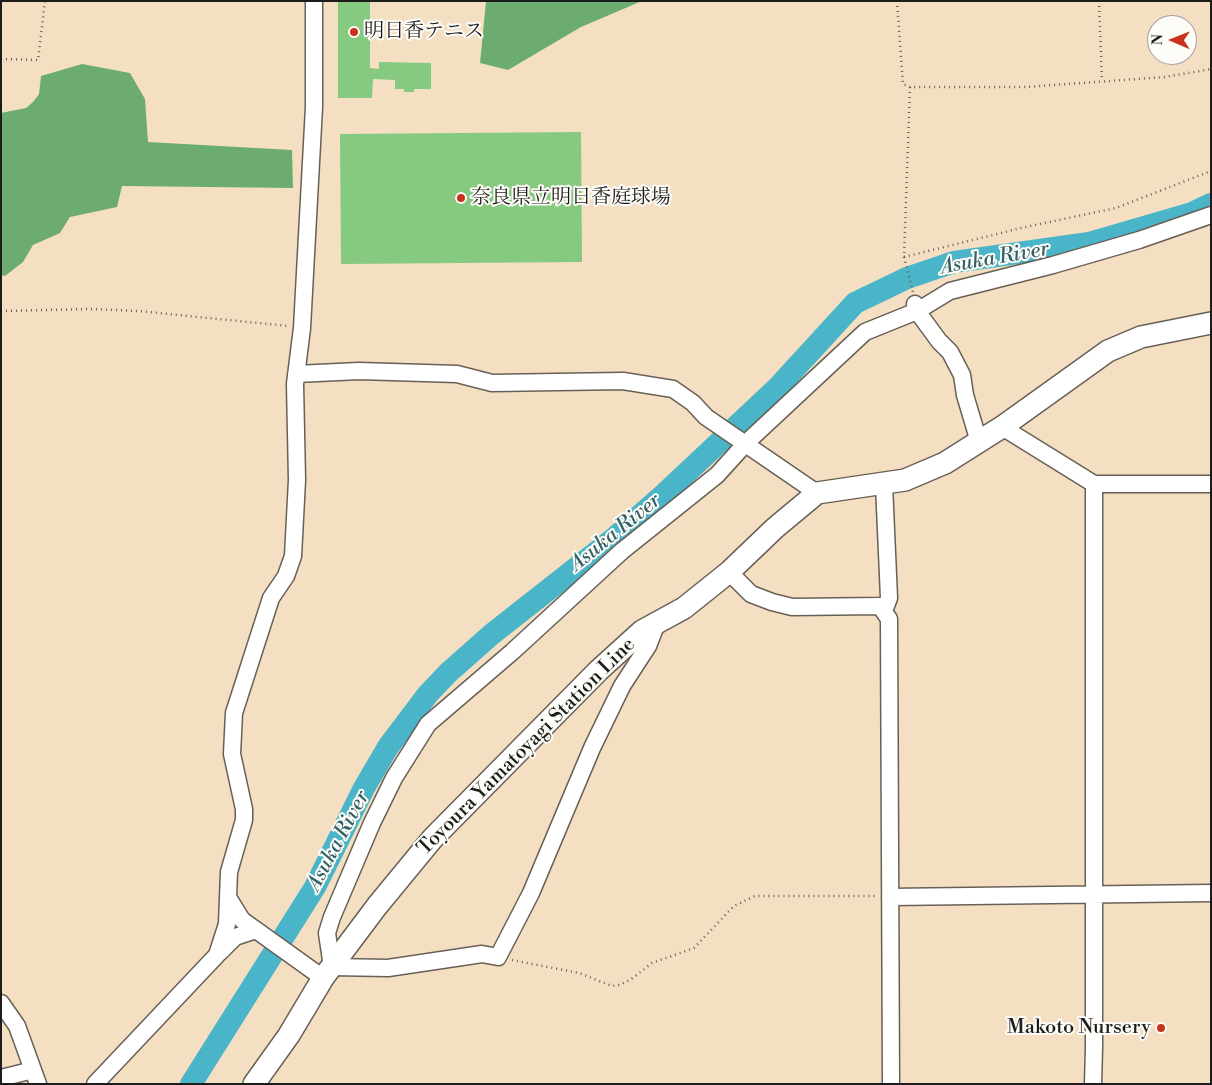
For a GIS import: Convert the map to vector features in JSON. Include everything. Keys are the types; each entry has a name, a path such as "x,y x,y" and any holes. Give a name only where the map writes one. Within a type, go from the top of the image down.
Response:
{"main road":[{"path":"817,493 905,480 945,463 979,442 1108,351 1141,337 1211,323"},
{"name":"Toyoura Yamatoyagi Station Line","path":"254,1084 289,1035 323,972 434,838 599,670 642,631 684,608 729,572 775,528 817,493"}],"street":[{"path":"217,954 227,924 229,872 244,814 231,747 234,713 271,598 286,576 293,556 297,501 296,374 302,328 314,107 314,1"},
{"path":"323,972 327,932 332,917 372,823 394,778 428,724 622,551 717,475 743,442 865,332 950,291 1063,263 1211,215"},
{"path":"916,307 938,341 950,352 962,374 965,395 979,442"},
{"path":"296,374 359,372 457,374 492,383 623,381 673,389 694,403 706,417 817,493"},
{"path":"1002,426 1094,484 1211,484"},
{"path":"884,484 889,598 884,611"},
{"path":"1092,1084 1094,1048 1094,484"},
{"path":"729,572 752,594 772,602 792,607 880,606 889,619 891,1084"},
{"path":"228,897 235,911 261,933 323,972 388,968 482,954 498,957 531,893 596,739 622,686 648,646 657,623"},
{"path":"890,897 1211,893"},
{"path":"94,1084 235,937 261,933"},
{"path":"1,1078 35,1077 17,1026 2,1006"}],"path":[{"path":"1,60 38,60 44,1"},
{"path":"897,1 903,84 910,87 1026,87 1165,77 1211,69"},
{"path":"1098,1 1102,81"},
{"path":"910,87 904,257 916,307"},
{"path":"904,257 1020,228 1116,208 1211,171"},
{"path":"1,312 89,309 139,311 302,328"},
{"path":"498,957 579,973 612,986 619,985 630,980 652,963 694,948 734,906 755,896 890,897"}],"green space":[{"name":"明日香テニス","path":"338,1 370,1 370,68 379,69 379,62 431,63 431,89 414,89 414,92 404,92 404,89 395,89 395,80 373,79 372,98 338,98"},
{"path":"486,1 642,1 581,27 508,70 480,63"},
{"path":"82,64 130,73 145,99 148,142 292,150 293,188 122,186 117,207 70,217 60,233 33,245 23,262 5,276 1,275 1,113 26,108 33,102 39,94 41,76"},
{"name":"奈良県立明日香庭球場","path":"581,132 582,262 341,264 340,134"}],"waterway":[{"name":"Asuka River","path":"191,1084 315,887 364,788 388,747 428,694 448,673 492,634 613,539 663,495 778,387 855,303 907,278 954,262 1089,243 1192,213 1211,204"}],"place":[{"name":"明日香テニス","path":"354,32"},
{"name":"奈良県立明日香庭球場","path":"461,198"},
{"name":"Makoto Nursery","path":"1161,1028"}]}
